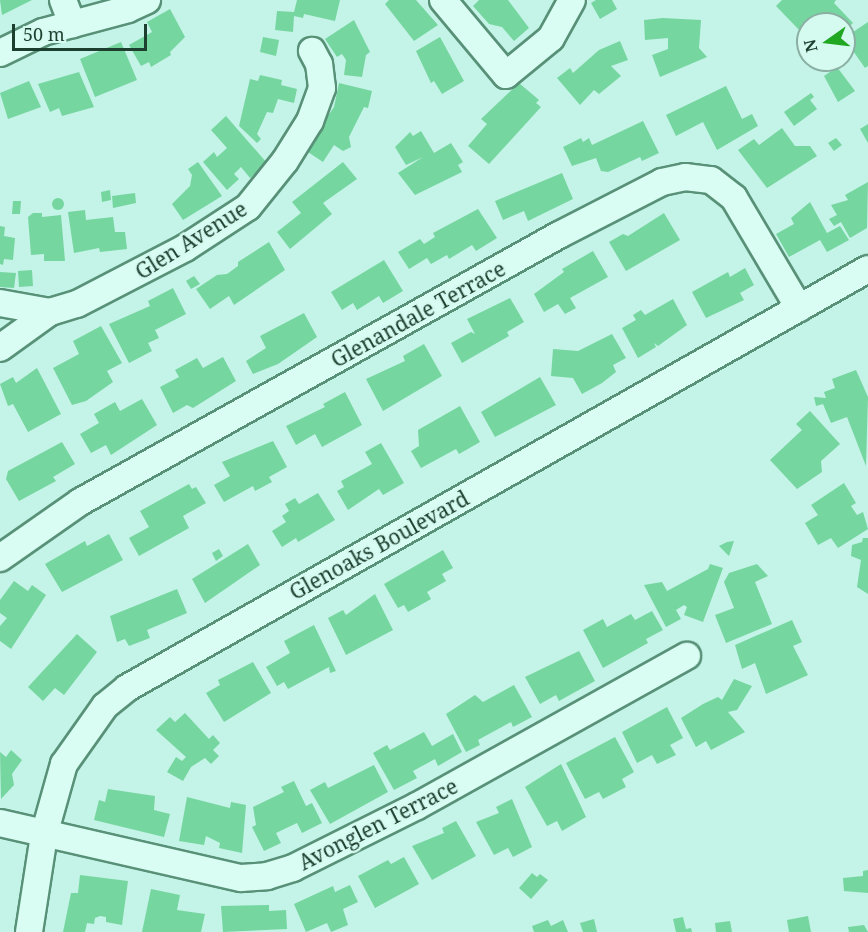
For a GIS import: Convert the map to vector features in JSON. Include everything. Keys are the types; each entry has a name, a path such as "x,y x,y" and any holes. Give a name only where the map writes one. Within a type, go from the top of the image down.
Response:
{"street":[{"path":"63,0 72,24"},
{"path":"0,53 43,32 128,9 147,0"},
{"path":"443,0 506,75 551,38 572,0"},
{"name":"Glen Avenue","path":"0,348 50,312 125,281 248,207 285,161 310,121 322,88 319,64 312,51"},
{"name":"Glenandale Terrace","path":"0,558 80,502 559,235 662,182 685,177 711,180 734,198 799,308"},
{"name":"Glenoaks Boulevard","path":"30,932 44,835 64,764 105,706 127,688 868,269"},
{"path":"0,303 50,312"},
{"name":"Avonglen Terrace","path":"44,835 241,878 267,876 293,868 417,806 687,656"},
{"path":"0,823 44,835"}],"building":[{"path":"0,0 32,0 2,15"},
{"path":"297,0 340,0 335,21 304,14 303,18 294,16 293,32 275,30 277,11 294,12"},
{"path":"389,0 416,0 438,25 414,41 385,4"},
{"path":"479,0 508,0 529,28 514,41 502,27 489,24 473,6"},
{"path":"596,0 612,0 617,9 600,19 591,3"},
{"path":"782,0 836,0 834,3 843,12 796,12 796,27 776,6"},
{"path":"170,9 185,37 170,52 171,55 151,67 149,62 141,66 129,45 152,32 147,22"},
{"path":"663,18 701,20 699,48 707,57 660,77 652,55 668,49 668,38 645,40 644,20"},
{"path":"354,20 370,52 366,55 362,77 344,75 346,60 342,54 337,57 325,39"},
{"path":"868,22 868,66 865,68 856,55 856,30"},
{"path":"263,37 279,40 276,56 260,52"},
{"path":"440,37 464,81 442,94 434,81 431,83 416,51"},
{"path":"620,41 628,60 611,66 621,76 599,94 594,90 580,105 557,78 570,68 573,73 599,50"},
{"path":"121,42 137,80 95,97 80,59"},
{"path":"79,72 94,107 62,116 59,108 50,112 38,84"},
{"path":"830,72 841,72 855,91 838,102 824,76"},
{"path":"260,75 282,80 281,85 297,89 294,103 278,99 273,113 267,112 257,134 261,139 257,143 239,126 250,79 258,81"},
{"path":"29,81 41,107 8,119 0,93"},
{"path":"339,83 372,91 368,108 364,107 349,137 351,147 343,151 334,145 323,162 305,150 334,107"},
{"path":"519,83 539,100 536,103 541,107 489,164 468,146 487,124 481,119"},
{"path":"726,86 742,119 752,114 758,126 717,150 703,122 676,136 666,115"},
{"path":"811,93 814,97 810,100 817,109 794,126 784,112"},
{"path":"226,116 267,163 250,178 241,167 234,174 239,179 227,190 203,162 214,152 217,157 227,148 211,130"},
{"path":"643,121 659,153 642,161 640,157 608,172 601,171 596,158 572,166 563,147 581,138 583,142 589,138 592,145"},
{"path":"868,124 868,143 860,129"},
{"path":"782,128 795,146 810,146 817,156 767,188 738,150 754,139 759,145"},
{"path":"421,131 434,153 451,143 463,162 458,165 462,172 415,195 398,173 423,157 406,165 395,147 410,132 413,136"},
{"path":"836,138 842,145 834,151 828,143"},
{"path":"198,162 222,196 183,220 172,204 190,186 192,175 188,169"},
{"path":"343,162 357,179 323,203 332,214 290,249 277,232 301,213 292,202"},
{"path":"562,173 573,199 528,221 524,211 503,220 495,201"},
{"path":"868,182 867,228 850,238 841,222 834,226 829,219 837,215 831,205 848,200 845,195"},
{"path":"110,190 111,200 102,202 101,192"},
{"path":"135,193 136,203 113,208 112,196"},
{"path":"60,198 63,199 63,209 56,210 53,209 52,202 53,199"},
{"path":"13,201 21,201 20,214 12,214"},
{"path":"810,202 827,233 840,226 849,240 827,252 820,240 789,257 776,234 794,224 791,218"},
{"path":"478,209 497,238 476,251 472,245 449,259 447,255 431,264 427,258 409,269 398,252 420,239 424,244 435,237 433,233"},
{"path":"85,210 86,220 113,217 115,232 125,232 127,249 100,252 99,248 74,253 68,212"},
{"path":"33,213 42,213 42,217 61,215 65,261 44,261 44,254 31,255 28,217"},
{"path":"664,213 680,240 626,271 609,242 623,234 628,236"},
{"path":"0,226 5,227 4,236 15,238 13,260 4,259 3,265 0,264"},
{"path":"269,242 285,270 234,305 229,296 210,309 196,289 217,275 227,274 238,266 238,262"},
{"path":"593,251 608,277 570,298 576,308 565,314 558,304 544,312 534,294 564,272 562,269"},
{"path":"384,260 403,291 383,303 379,296 357,310 353,303 342,310 331,292"},
{"path":"745,268 754,285 740,293 744,300 706,318 692,292 728,272 730,277"},
{"path":"32,270 33,286 19,287 18,271"},
{"path":"0,272 16,273 14,288 0,287"},
{"path":"194,276 200,284 191,289 186,281"},
{"path":"173,288 186,314 155,330 159,338 148,343 152,351 129,363 109,324 150,306 148,301"},
{"path":"510,298 524,322 507,332 509,336 462,363 451,343 471,332 475,334 467,319"},
{"path":"673,299 687,325 658,346 654,343 656,347 638,358 622,328 636,320 633,315 641,310 645,315"},
{"path":"304,313 317,337 278,364 253,374 246,361 266,348 260,336"},
{"path":"101,326 122,363 107,371 113,382 86,401 72,405 53,368 79,354 73,341"},
{"path":"612,334 626,358 613,365 616,372 602,383 582,394 573,378 551,376 553,349 578,351"},
{"path":"424,344 442,376 383,411 366,379 405,361 403,356"},
{"path":"223,357 236,381 193,408 187,405 173,413 160,387 179,377 175,370 197,358 203,368"},
{"path":"37,368 61,414 28,432 13,404 8,406 0,384 13,377 16,383"},
{"path":"856,370 868,397 866,466 847,417 831,423 823,404 816,406 814,397 826,398 824,392 835,388 832,379"},
{"path":"540,377 556,405 495,437 481,412"},
{"path":"345,392 362,425 322,447 315,434 296,445 286,426 325,407 323,404"},
{"path":"142,399 157,425 111,455 106,445 91,453 80,434 99,423 94,414 115,402 120,411"},
{"path":"460,406 480,442 459,454 456,449 421,468 411,451 419,446 418,430"},
{"path":"810,411 840,444 821,461 822,472 797,489 770,460 802,430 796,424"},
{"path":"273,441 287,467 269,477 272,482 255,491 253,486 224,502 214,485 230,476 222,462"},
{"path":"62,442 75,464 53,477 56,481 19,501 6,479 8,471"},
{"path":"381,443 404,483 383,495 379,489 348,510 337,491 344,487 341,481 372,464 365,452"},
{"path":"844,483 856,503 851,506 857,515 863,512 868,529 838,548 831,538 818,545 805,523 818,515 811,505"},
{"path":"189,484 192,489 196,487 206,503 183,516 189,528 139,556 129,538 149,527 140,511"},
{"path":"318,493 335,520 298,542 296,538 282,547 272,531 286,522 282,516 289,511 285,504 295,498 299,504"},
{"path":"109,534 123,560 62,592 45,564 85,541 87,546"},
{"path":"863,538 868,538 868,594 857,587 861,560 851,556 852,545 862,542"},
{"path":"734,541 729,556 719,546 727,542"},
{"path":"248,544 260,565 205,603 192,579"},
{"path":"219,549 223,556 216,561 212,553"},
{"path":"443,550 453,568 442,574 446,581 427,592 431,599 408,612 404,605 398,608 384,584"},
{"path":"710,564 723,568 703,622 684,615 687,607 684,605 676,610 681,619 666,627 644,585 662,582 667,591 708,569"},
{"path":"757,564 768,576 755,582 772,624 726,643 715,615 734,608 724,582 729,573"},
{"path":"14,581 28,591 32,585 46,595 11,649 0,641 0,626 7,618 0,613 0,600"},
{"path":"177,589 187,613 147,630 150,638 129,646 125,639 117,642 110,616"},
{"path":"375,594 393,630 346,655 328,618 343,610 346,615"},
{"path":"652,611 663,630 646,639 648,643 603,668 583,630 603,619 607,627 631,614 635,620"},
{"path":"792,620 802,642 793,646 808,675 766,694 755,663 742,669 735,645"},
{"path":"314,625 336,671 330,673 329,667 288,689 284,682 277,686 266,667 290,653 284,641"},
{"path":"77,634 97,652 64,695 55,688 43,701 28,687"},
{"path":"579,651 595,681 559,701 556,695 540,704 525,677"},
{"path":"253,662 271,693 224,722 206,693 220,685 218,680"},
{"path":"734,679 752,686 737,710 728,712 745,732 711,750 706,741 696,747 681,718 718,697 722,700"},
{"path":"514,685 532,717 513,727 511,722 478,740 480,745 466,752 446,714 475,695 483,702"},
{"path":"667,707 683,738 670,745 676,755 657,764 652,755 637,763 622,732"},
{"path":"185,713 209,739 213,735 220,743 213,750 219,756 211,764 205,758 191,767 183,781 167,772 176,757 182,761 186,757 156,730 170,717 175,722"},
{"path":"424,732 432,746 453,734 462,752 438,766 435,759 413,771 417,778 394,790 373,753 387,745 390,750"},
{"path":"615,737 634,772 622,779 626,787 603,799 599,792 585,799 566,763"},
{"path":"11,750 22,760 12,774 14,785 1,799 0,752 6,757"},
{"path":"561,764 586,817 562,831 557,821 547,826 525,787"},
{"path":"374,765 388,792 330,824 310,790 325,782 328,788"},
{"path":"294,781 306,806 312,803 322,823 302,833 297,823 276,833 281,843 264,851 252,827 256,825 253,807 284,792 281,787"},
{"path":"108,789 155,796 154,810 170,814 164,837 94,820 99,800 105,802"},
{"path":"187,797 230,808 231,802 246,805 242,853 219,848 220,843 206,836 204,845 179,841"},
{"path":"512,799 532,847 513,857 508,848 494,855 476,822 499,813 496,807"},
{"path":"456,821 476,856 432,880 412,846 444,833 442,828"},
{"path":"404,857 419,884 375,908 358,876 388,860 391,864"},
{"path":"868,870 868,893 844,891 843,878 863,876 863,871"},
{"path":"532,873 537,877 540,874 548,880 531,899 519,888"},
{"path":"80,875 128,881 122,925 106,922 106,917 100,916 95,918 94,924 87,923 85,932 63,932 71,893 78,893"},
{"path":"350,885 358,902 343,909 348,925 331,932 327,923 306,932 294,904 333,886 335,892"},
{"path":"151,889 180,895 177,910 205,914 201,932 142,932"},
{"path":"269,905 269,911 286,910 287,929 223,932 221,906"},
{"path":"808,916 811,932 789,932 787,920"},
{"path":"683,917 686,929 691,928 692,932 676,932 673,919"},
{"path":"594,919 597,932 583,932 580,923"},
{"path":"548,920 551,926 563,920 568,932 534,932 532,926"},
{"path":"730,921 732,932 716,932 715,923"},
{"path":"864,925 868,932 849,932 848,927"}]}
